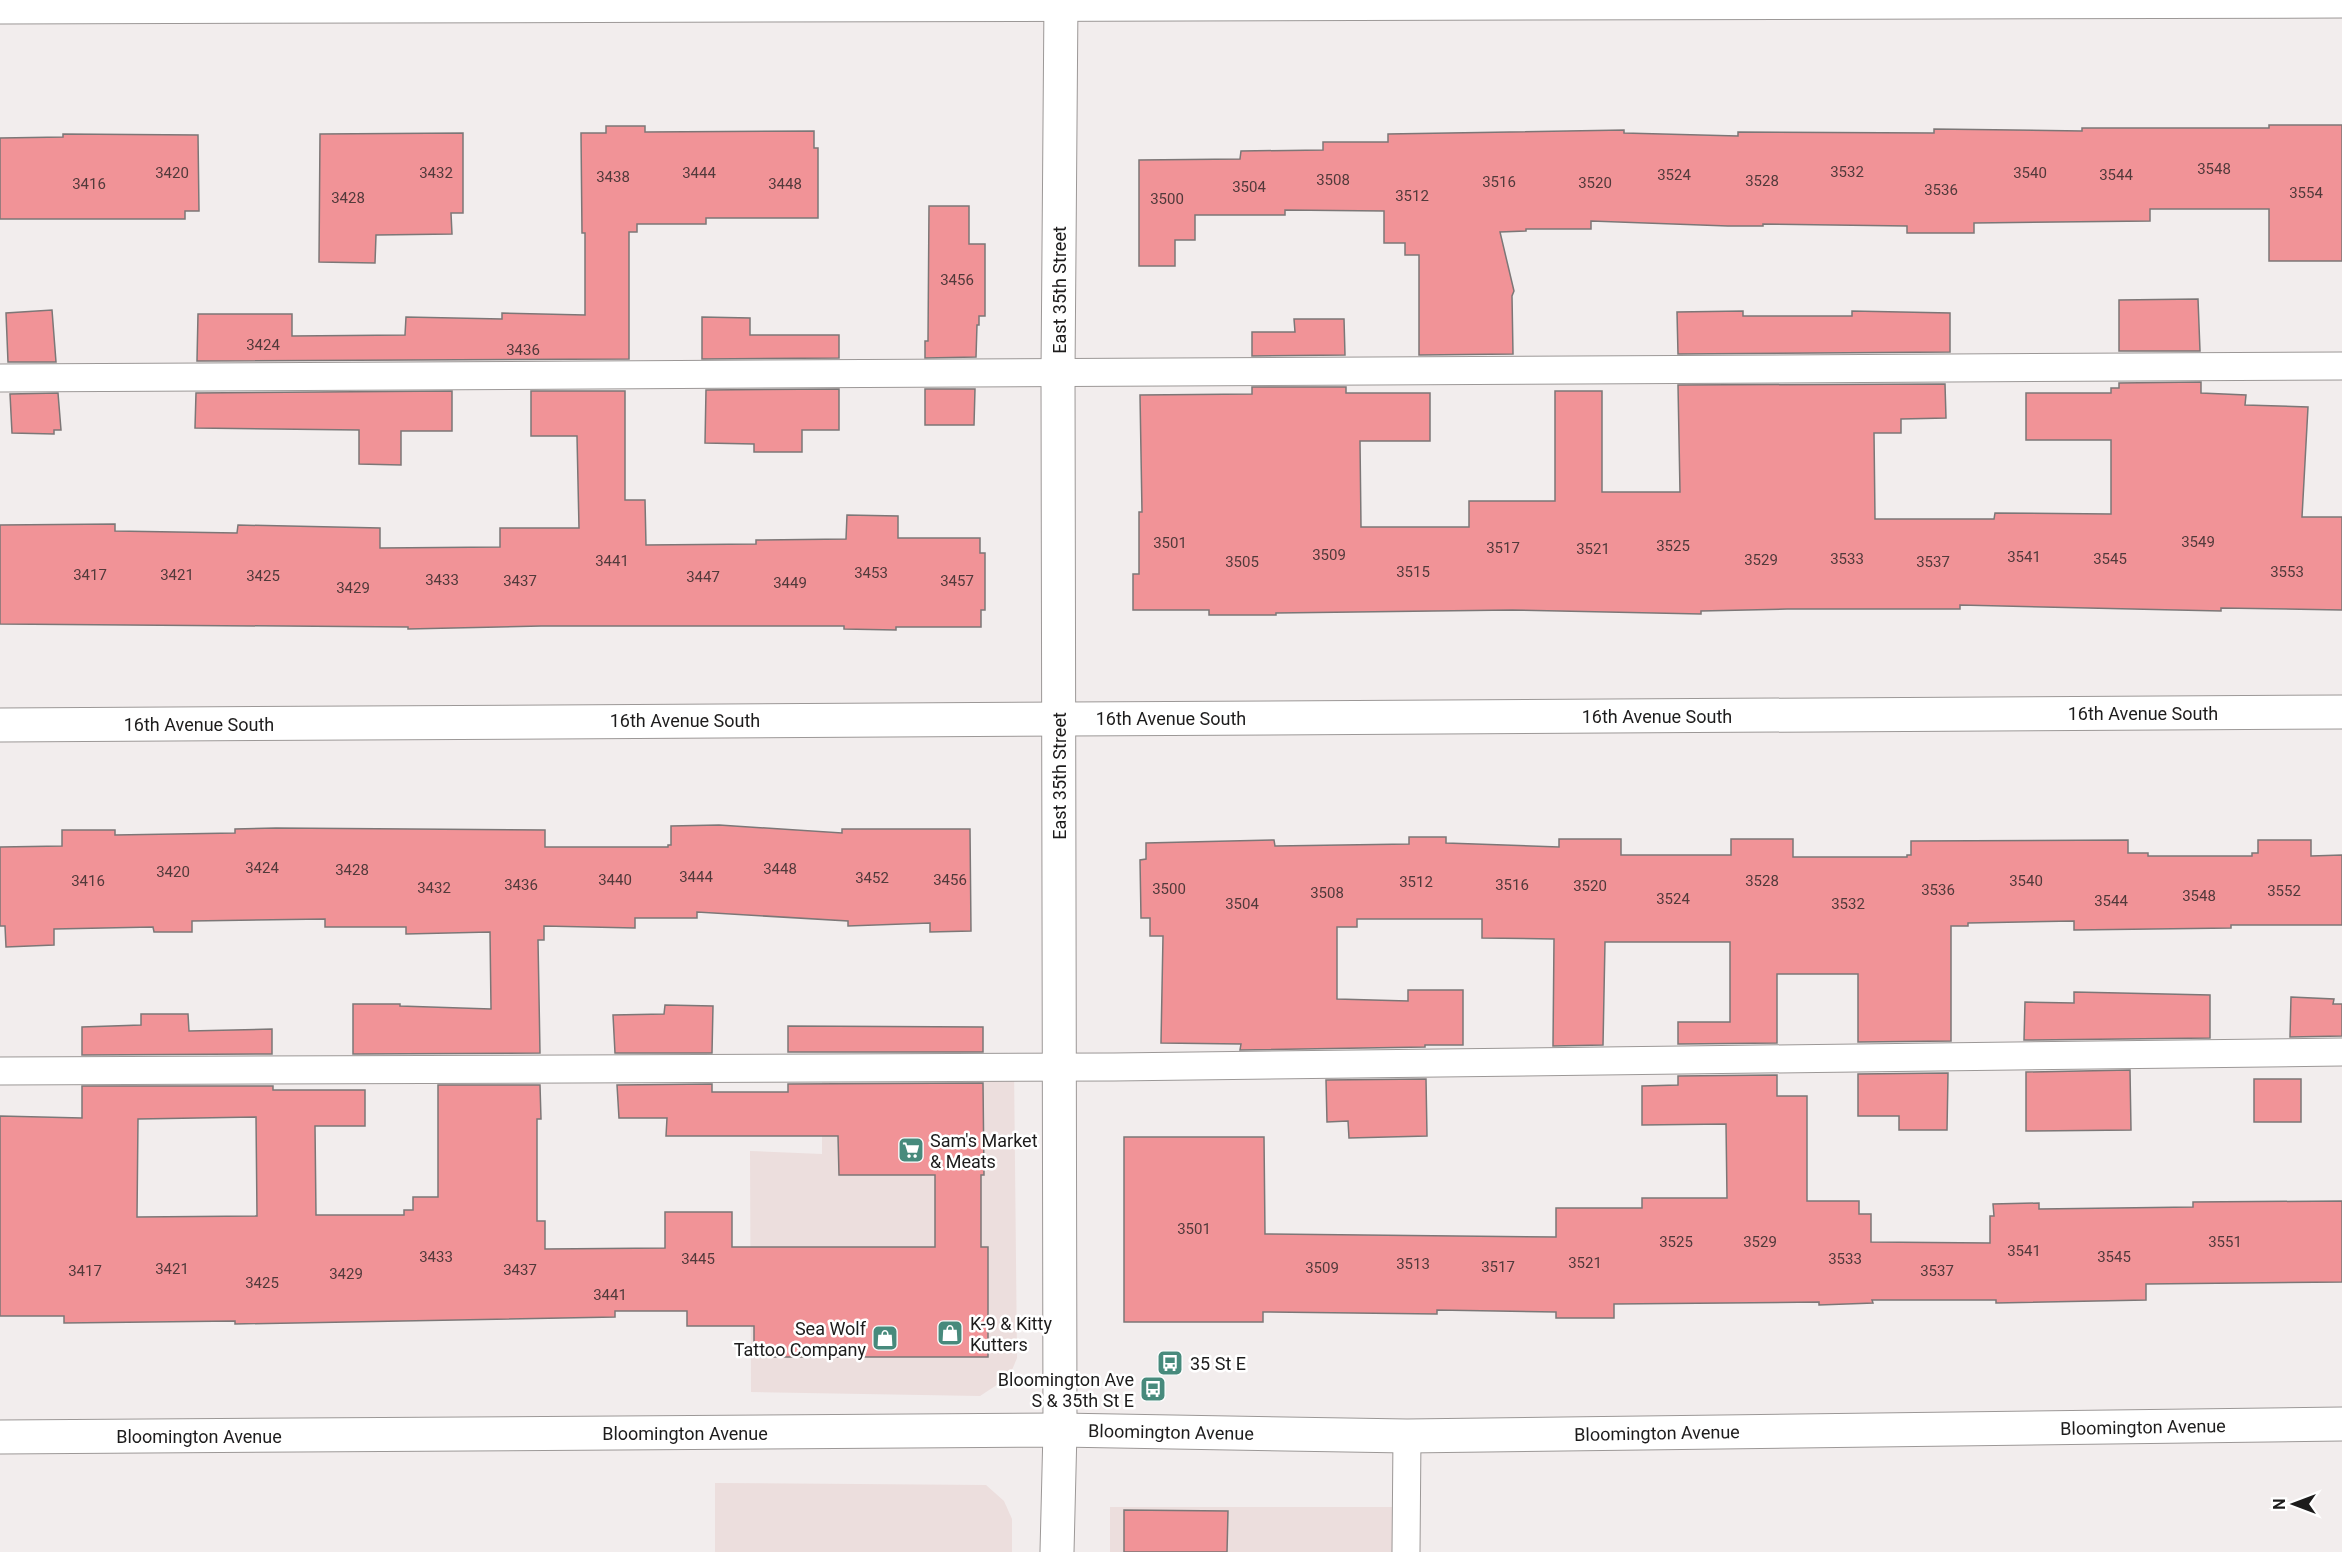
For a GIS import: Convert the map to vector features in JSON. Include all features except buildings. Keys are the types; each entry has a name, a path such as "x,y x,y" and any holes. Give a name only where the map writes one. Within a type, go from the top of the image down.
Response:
{"street":[{"path":"0,7 1061,2 2342,1"},
{"name":"East 35th Street","path":"1057,1552 1060,1430 1058,374 1061,2"},
{"name":"16th Avenue South","path":"0,725 2342,712"},
{"name":"Bloomington Avenue","path":"0,1437 1060,1430 1407,1436 2342,1425"}],"lane":[{"path":"0,378 2342,366"},
{"path":"0,1071 1058,1067 2342,1052"},
{"path":"1406,1552 1407,1436"}],"shaded area":[{"path":"822,1065 1014,1066 1017,1358 1009,1377 980,1396 751,1392 750,1151 822,1154"},
{"path":"715,1483 986,1485 1004,1501 1012,1519 1012,1552 715,1552"},
{"path":"1110,1507 1416,1507 1416,1552 1110,1552"}],"place":[{"name":"Sam's Market & Meats","path":"911,1150"},
{"name":"K-9 & Kitty Kutters","path":"950,1333"},
{"name":"Sea Wolf Tattoo Company","path":"885,1338"},
{"name":"35 St E","path":"1170,1363"},
{"name":"Bloomington Ave S & 35th St E","path":"1153,1389"}]}
